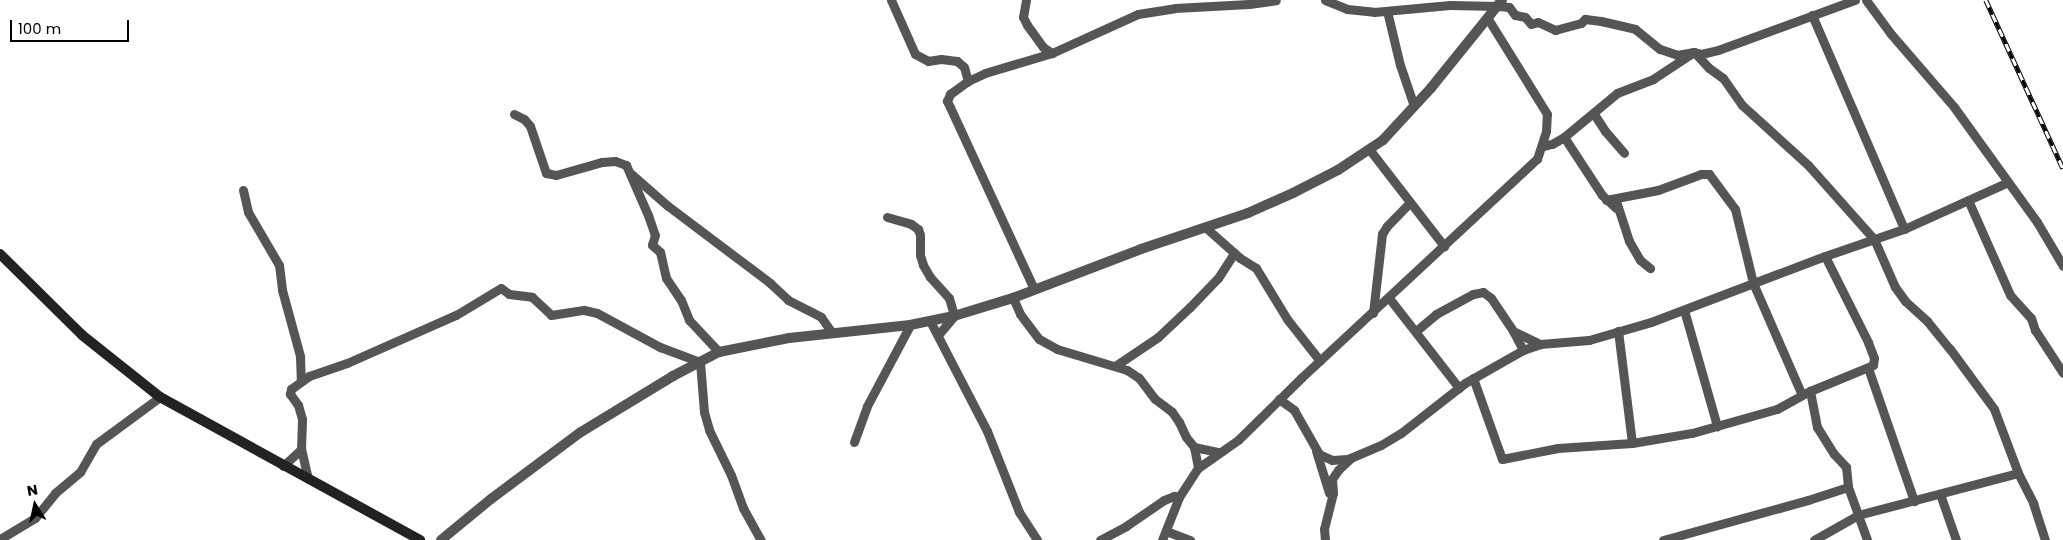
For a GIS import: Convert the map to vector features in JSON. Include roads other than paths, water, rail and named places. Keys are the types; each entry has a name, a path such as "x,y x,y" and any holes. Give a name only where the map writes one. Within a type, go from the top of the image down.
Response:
{"main road":[{"path":"0,254 82,335 160,397 420,540"}],"street":[{"path":"891,0 915,54 928,61 941,59 957,61 964,67 968,81"},
{"path":"1026,0 1023,18 1043,52"},
{"path":"1034,289 947,101 950,94 968,81 1043,52 1052,53 1120,21 1150,11 1249,4 1276,0"},
{"path":"1325,0 1347,9 1387,11 1450,5 1500,3 1509,7 1516,15 1524,17 1532,24 1538,22 1555,30 1580,23 1585,19 1635,29 1660,49 1677,55 1694,52 1701,54 1718,50 1855,0"},
{"path":"1866,0 1891,34 1940,89 2037,222 2063,266"},
{"path":"441,540 491,499 581,432 719,352 751,344 910,325 954,316 1013,298 1248,213 1293,193 1338,170 1383,140 1500,3"},
{"path":"1387,11 1400,65 1414,106"},
{"path":"1812,16 1904,229"},
{"path":"1162,540 1179,497 1198,468 1218,452 1238,440 1279,399 1532,166 1543,146 1548,121 1543,104 1488,19"},
{"path":"1543,146 1552,144 1564,137 1617,93 1653,79 1694,52"},
{"path":"1694,52 1708,68 1723,78 1742,105 1808,165 1874,239 1895,287 1905,301 1938,335 1994,409 2018,473 2033,503 2045,540"},
{"path":"514,114 524,119 530,126 546,173 556,175 602,162 615,161 626,164 648,215 655,235 652,245 660,252 666,278 681,300 690,320 719,352"},
{"path":"1594,114 1624,153"},
{"path":"1564,137 1606,200 1617,203 1701,174 1709,174 1735,209 1754,283 1806,393 1817,427 1834,454 1846,467 1848,487 1867,540"},
{"path":"1370,149 1444,246"},
{"path":"630,173 680,216 770,283 788,300 821,317 832,333"},
{"path":"1316,451 1332,460 1352,458 1381,445 1401,433 1458,388 1523,350 1540,344 1571,343 1618,331 1684,310 1825,256 1904,229 2008,182"},
{"path":"243,190 248,212 279,265 283,295 300,356 301,380"},
{"path":"1968,200 2010,295 2031,318 2035,330 2063,373"},
{"path":"1373,313 1382,234 1387,226 1410,202"},
{"path":"1617,203 1633,248 1640,260 1650,268"},
{"path":"887,217 911,224 918,229 920,235 920,255 923,265 930,277 948,295 954,316"},
{"path":"1205,227 1234,253 1256,268 1288,320 1320,361"},
{"path":"1115,366 1158,337 1190,307 1218,278 1234,253"},
{"path":"1473,378 1502,459 1558,448 1632,443 1692,433 1777,409 1806,393 1868,368 1875,362 1873,354 1825,256"},
{"path":"308,479 301,449 302,419 298,405 290,394 291,389 301,380 354,360 400,338 456,315 501,288 510,294 532,297 551,314 584,310 611,318 629,332 700,362"},
{"path":"1416,331 1436,314 1472,294 1483,292 1491,298 1523,350"},
{"path":"1013,298 1020,314 1039,338 1057,349 1131,372 1155,399 1172,412 1186,437 1194,446 1198,468"},
{"path":"1389,298 1458,388"},
{"path":"1684,310 1717,426"},
{"path":"938,335 954,316"},
{"path":"930,321 987,431 1018,512 1037,540"},
{"path":"854,442 867,406 910,325"},
{"path":"1513,331 1540,344"},
{"path":"1618,331 1632,443"},
{"path":"700,362 704,412 709,430 731,474 743,508 762,540"},
{"path":"1868,368 1914,501"},
{"path":"0,539 35,518 56,493 80,472 96,444 160,397"},
{"path":"1279,399 1294,410 1316,451 1325,477 1330,503"},
{"path":"1194,446 1218,452"},
{"path":"283,466 301,449"},
{"path":"1325,540 1324,529 1334,475 1352,458"},
{"path":"1814,540 1858,515 2018,473"},
{"path":"1662,540 1808,500 1848,487"},
{"path":"1940,494 1956,540"},
{"path":"1100,540 1126,526 1164,500 1174,496 1179,497"},
{"path":"1166,531 1190,540"}],"railway":[{"path":"1986,0 2063,168"}]}
